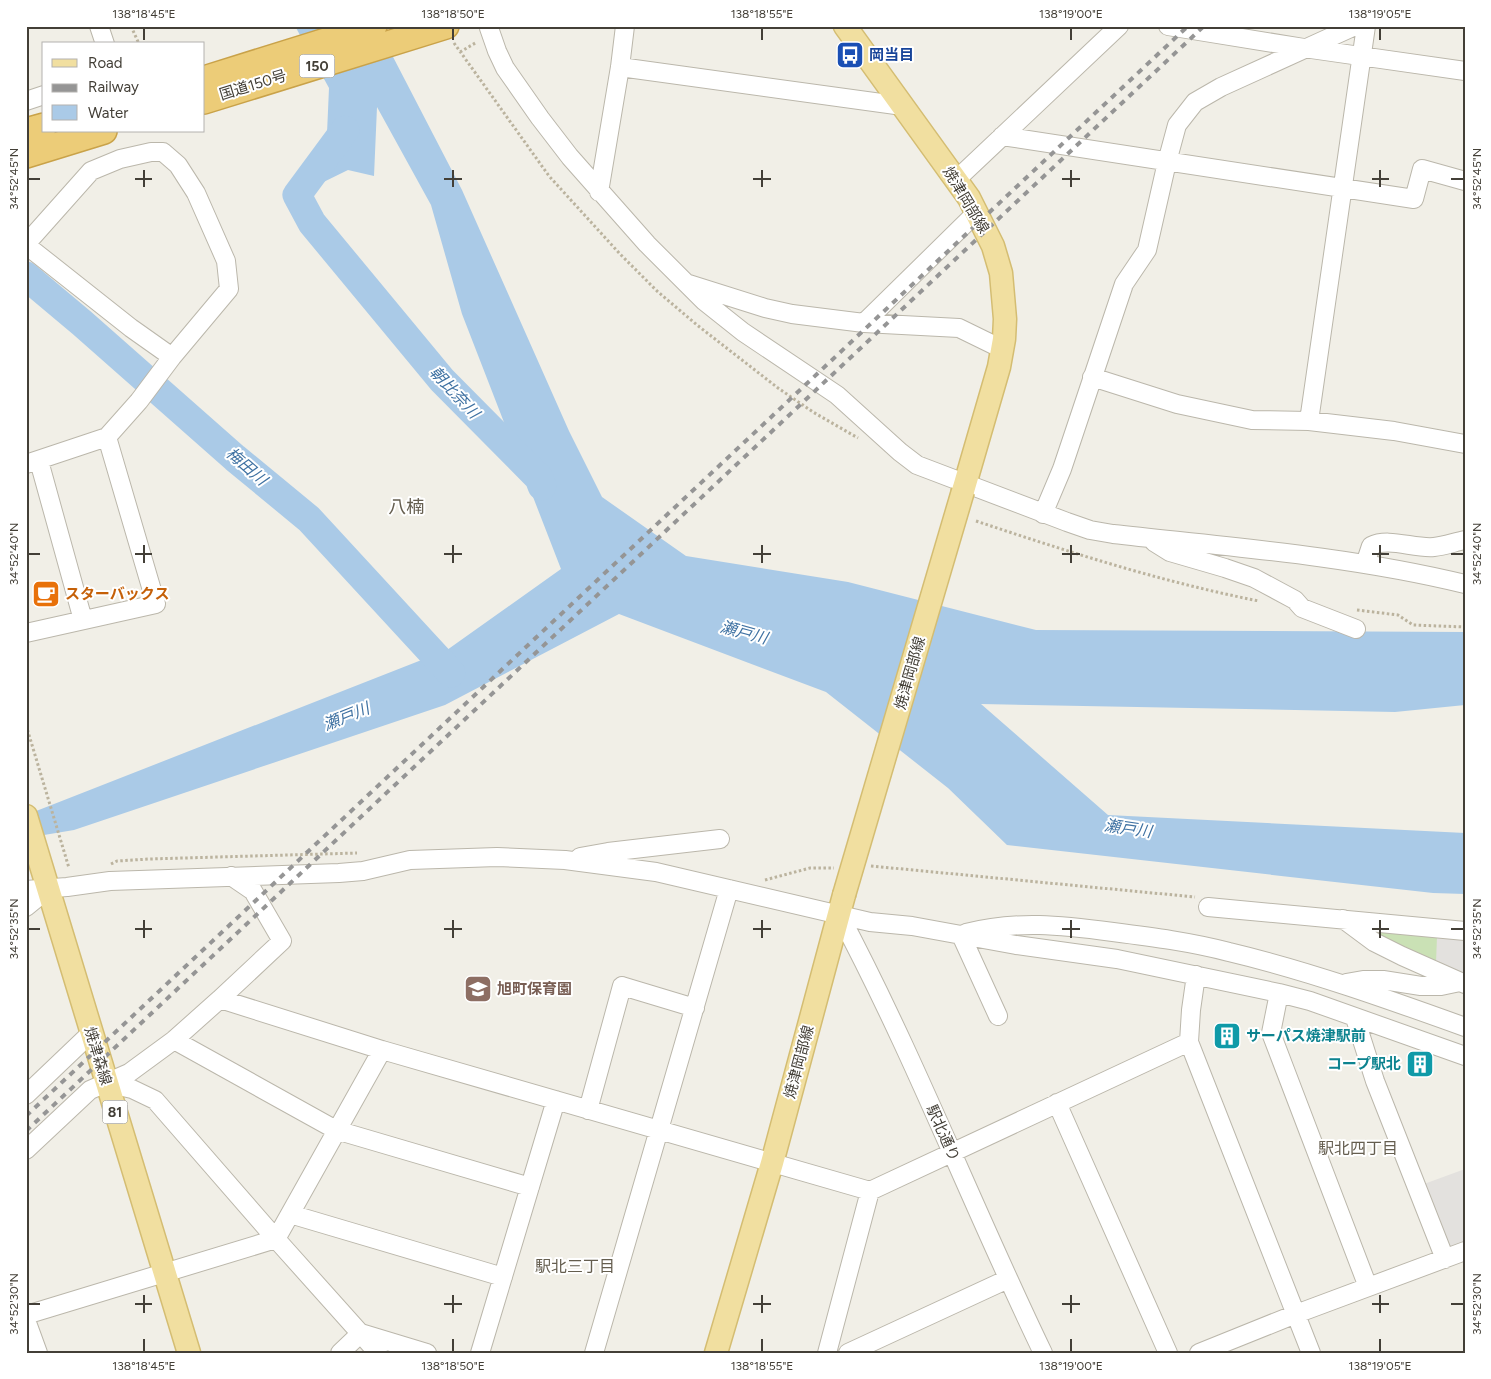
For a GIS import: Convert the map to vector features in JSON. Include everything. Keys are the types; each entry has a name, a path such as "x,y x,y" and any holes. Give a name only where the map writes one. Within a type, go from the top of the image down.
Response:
{"highway":[{"name":"国道150号","path":"205,79 374,26"},
{"name":"国道150号","path":"205,100 438,29"},
{"path":"26,132 42,127"},
{"path":"26,155 101,132"}],"main road":[{"name":"焼津岡部線","path":"716,1353 772,1163 841,905 999,367 1005,319 1001,273 993,246 977,212 956,179 845,26"},
{"name":"焼津森線","path":"26,816 39,883 91,1034 189,1353"}],"street":[{"path":"99,26 104,42"},
{"path":"599,192 625,26"},
{"path":"956,179 1119,26"},
{"path":"1168,26 1465,71"},
{"path":"1043,514 1062,470 1124,284 1147,250 1177,125 1195,102 1221,87 1304,48 1328,40 1355,26"},
{"path":"1309,421 1366,26"},
{"path":"489,28 505,68 545,124 599,192 684,283 743,332 837,395 917,465 964,488 1090,530 1365,564 1417,572 1465,584"},
{"path":"620,67 903,106"},
{"path":"26,101 42,96"},
{"path":"1002,136 1414,199 1422,169 1465,180"},
{"path":"83,620 32,463 107,437 139,401 172,357 229,289 226,261 196,194 178,165 163,152 151,152 120,159 91,171 26,244 131,328 172,357"},
{"path":"864,322 977,212"},
{"path":"684,283 792,314 864,322 960,328 1002,349"},
{"path":"1092,377 1177,404 1252,420 1309,421 1394,431 1465,444"},
{"path":"26,634 156,604 107,437"},
{"path":"1147,538 1170,552 1254,578 1295,600 1302,608 1356,629"},
{"path":"1365,564 1371,546 1378,543 1434,547 1465,540"},
{"path":"565,860 608,852 720,839"},
{"path":"26,907 39,883 339,873 363,871 410,860 434,858 497,857 565,860 656,872 738,891 841,905 870,922 912,926 1016,945 1117,959 1279,993 1310,1001 1465,1056"},
{"path":"26,1150 90,1090 128,1073 174,1040 282,941 253,891 231,876"},
{"path":"594,1353 695,1008 738,891"},
{"path":"1204,902 1342,919 1465,931"},
{"name":"駅北通り","path":"841,905 887,1011 1043,1353"},
{"path":"1342,919 1374,942 1462,983"},
{"path":"960,935 990,927 1025,924 1078,927 1228,951 1340,984 1465,1027"},
{"path":"960,935 998,1016"},
{"path":"1196,975 1189,1042 1311,1353"},
{"path":"1340,984 1363,980 1383,980 1421,986 1462,983"},
{"path":"588,1110 622,986 695,1008"},
{"path":"1279,993 1271,1034 1368,1287"},
{"path":"220,999 382,1050 870,1191 1189,1042"},
{"path":"1355,1018 1375,1081 1445,1259"},
{"path":"26,1094 91,1034"},
{"path":"174,1040 336,1130 530,1187"},
{"path":"26,1315 276,1239 382,1050"},
{"path":"106,1083 132,1089 155,1100 378,1353"},
{"path":"480,1353 556,1100"},
{"path":"1057,1103 1168,1353"},
{"path":"827,1353 870,1191"},
{"path":"290,1214 503,1277"},
{"path":"1199,1353 1296,1314 1465,1252"},
{"path":"848,1353 1008,1279"},
{"path":"26,1320 38,1353"},
{"path":"340,1353 361,1333"},
{"path":"361,1333 427,1353"}],"path":[{"path":"131,26 138,42"},
{"path":"460,52 464,49"},
{"path":"26,725 69,868"},
{"path":"110,865 117,861 141,859 366,853"},
{"path":"862,866 888,866 1204,902"},
{"path":"738,891 772,877 810,868 837,868"}],"green space":[{"path":"1381,931 1465,937 1465,978 1380,936"}],"shaded area":[{"path":"1437,936 1465,939 1465,975 1436,963"},
{"path":"1465,1169 1465,1243 1448,1249 1424,1184"}],"water":[{"name":"瀬戸川","path":"295,26 377,26 462,190 569,431 602,497 686,556 848,582 1036,630 1465,632 1465,705 1395,712 981,704 1108,815 1465,833 1465,894 1433,893 1007,845 948,788 826,692 619,614 445,705 74,830 26,838 26,815 447,650 561,569 462,314 431,205 377,107 374,176 348,170 297,195 326,156 329,88"}],"waterway":[{"name":"朝比奈川","path":"345,130 297,195 312,223 442,380 539,478 542,486"},
{"name":"梅田川","path":"26,276 235,458 309,519 451,673"}],"railway":[{"path":"26,1116 1188,26"},
{"path":"26,1131 1204,26"}],"place":[{"name":"岡当目","path":"850,55"},
{"name":"スターバックス","path":"46,594"},
{"name":"旭町保育園","path":"478,989"},
{"name":"サーパス焼津駅前","path":"1227,1036"},
{"name":"コープ駅北","path":"1420,1064"}],"district":[{"name":"八楠","path":"406,507"},
{"name":"駅北四丁目","path":"1358,1148"},
{"name":"駅北三丁目","path":"575,1266"}]}
